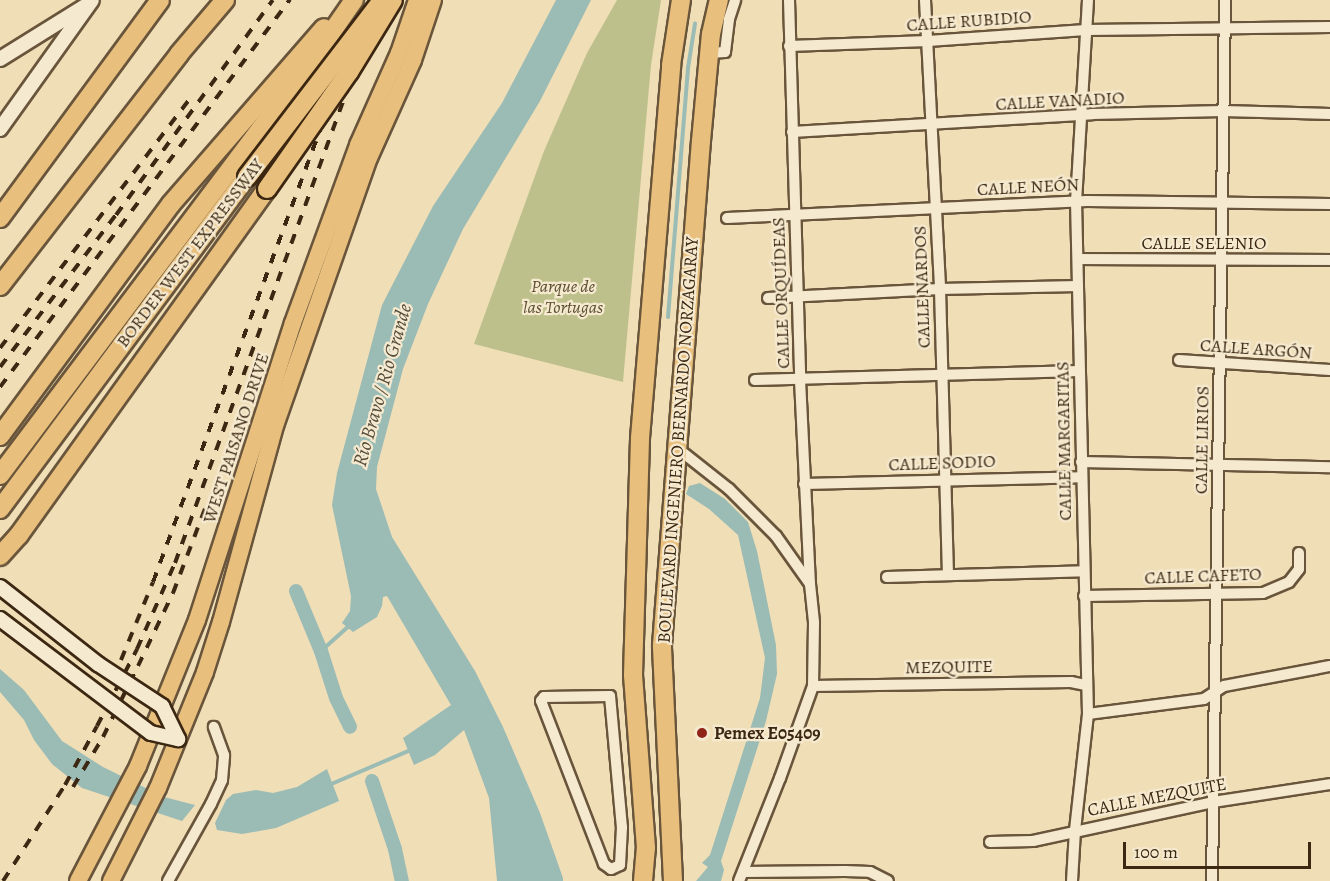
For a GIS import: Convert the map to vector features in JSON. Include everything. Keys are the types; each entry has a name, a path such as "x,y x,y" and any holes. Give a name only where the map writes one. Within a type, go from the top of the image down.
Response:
{"highway":[{"path":"0,218 160,0"},
{"path":"179,54 210,0"},
{"path":"0,286 179,54 225,0"},
{"path":"0,436 171,204 351,0"},
{"name":"BORDER WEST EXPRESSWAY","path":"0,509 240,171 351,0"},
{"name":"BORDER WEST EXPRESSWAY","path":"0,475 240,171 319,84 357,30 383,0"},
{"path":"0,556 19,535 349,72 393,0"},
{"name":"BOULEVARD INGENIERO BERNARDO NORZAGARAY","path":"643,881 646,848 633,675 640,438 671,65 681,0"},
{"name":"BOULEVARD INGENIERO BERNARDO NORZAGARAY","path":"673,881 662,645 700,141 718,52 719,0"},
{"path":"0,209 32,175"},
{"path":"639,737 666,736"}],"main road":[{"name":"WEST PAISANO DRIVE","path":"111,881 149,806 178,739 221,622 269,420 358,145 399,53 417,0"},
{"name":"WEST PAISANO DRIVE","path":"78,881 125,794 162,706 209,588 269,420 369,158 413,60 433,0"},
{"path":"0,59 91,2"},
{"path":"3,125 91,2"},
{"path":"0,587 98,664 162,706 178,739"},
{"path":"0,619 151,733 178,739"}],"street":[{"path":"718,52 735,0"},
{"name":"CALLE ORQUÍDEAS","path":"741,877 813,686 814,623 804,484 789,0"},
{"name":"CALLE NARDOS","path":"925,0 940,289 948,573"},
{"name":"CALLE MARGARITAS","path":"1072,881 1075,830 1088,714 1085,685 1076,202 1088,0"},
{"name":"CALLE LIRIOS","path":"1212,881 1225,0"},
{"name":"CALLE RUBIDIO","path":"789,46 927,41 1086,30 1330,27"},
{"name":"CALLE VANADIO","path":"792,132 1080,115 1223,111 1330,114"},
{"name":"CALLE NEÓN","path":"727,218 794,213 1076,202 1221,201 1330,204"},
{"name":"CALLE SELENIO","path":"1078,259 1330,260"},
{"path":"768,298 940,289 1078,286"},
{"name":"CALLE ARGÓN","path":"1179,360 1330,370"},
{"path":"755,380 1079,370"},
{"name":"CALLE ORQUÍDEAS","path":"677,448 729,489 776,536 810,584"},
{"path":"1081,462 1330,467"},
{"name":"CALLE SODIO","path":"804,484 944,478 1081,477"},
{"name":"CALLE CAFETO","path":"1084,596 1263,593 1276,589 1294,576 1299,569 1299,553"},
{"path":"887,578 948,573 1084,571"},
{"path":"1088,714 1204,699 1224,686 1330,666"},
{"name":"MEZQUITE","path":"813,686 1071,682 1085,685"},
{"path":"610,696 622,827 619,867 611,868 604,864 542,701 543,698 610,696"},
{"path":"168,881 212,804 222,780 224,755 214,727"},
{"name":"CALLE MEZQUITE","path":"990,842 1033,841 1075,830 1213,802 1330,784"},
{"path":"741,877 845,871 870,872 888,881"}],"green space":[{"name":"Parque de las Tortugas","path":"617,0 661,0 651,65 623,382 474,344 544,151 587,53"}],"water":[{"name":"Río Bravo / Rio Grande","path":"556,0 591,0 540,101 463,229 428,304 403,369 377,467 376,489 392,537 475,671 503,727 540,813 563,878 563,881 497,881 489,798 464,730 435,755 414,765 403,738 451,705 387,596 383,597 377,617 353,632 342,623 350,611 351,596 332,505 337,473 382,305 433,206 502,103"},
{"path":"700,483 725,499 748,522 757,551 776,645 777,674 766,721 721,861 724,870 721,881 696,881 708,867 702,863 710,855 760,698 765,658 738,535 709,509 686,494 689,486"},
{"path":"0,669 24,690 62,741 103,767 164,797 195,805 182,821 82,788 52,764 34,740 24,720 0,692"},
{"path":"327,769 339,801 276,828 242,834 217,830 215,823 226,800 233,794 256,790 273,793 297,787"}],"waterway":[{"path":"668,317 688,68 695,24"},
{"path":"296,591 321,651 336,698 350,727"},
{"path":"321,651 350,625"},
{"path":"329,785 413,749"},
{"path":"372,781 395,849 402,881"}],"railway":[{"path":"0,367 116,215 273,0"},
{"path":"0,387 290,0"},
{"path":"121,660 153,582 368,0"},
{"path":"3,881 65,785 97,726 137,649 175,563 380,0"},
{"path":"0,348 192,96"},
{"path":"73,787 103,737 173,593 206,506"}],"place":[{"name":"Pemex E05409","path":"702,733"}]}
